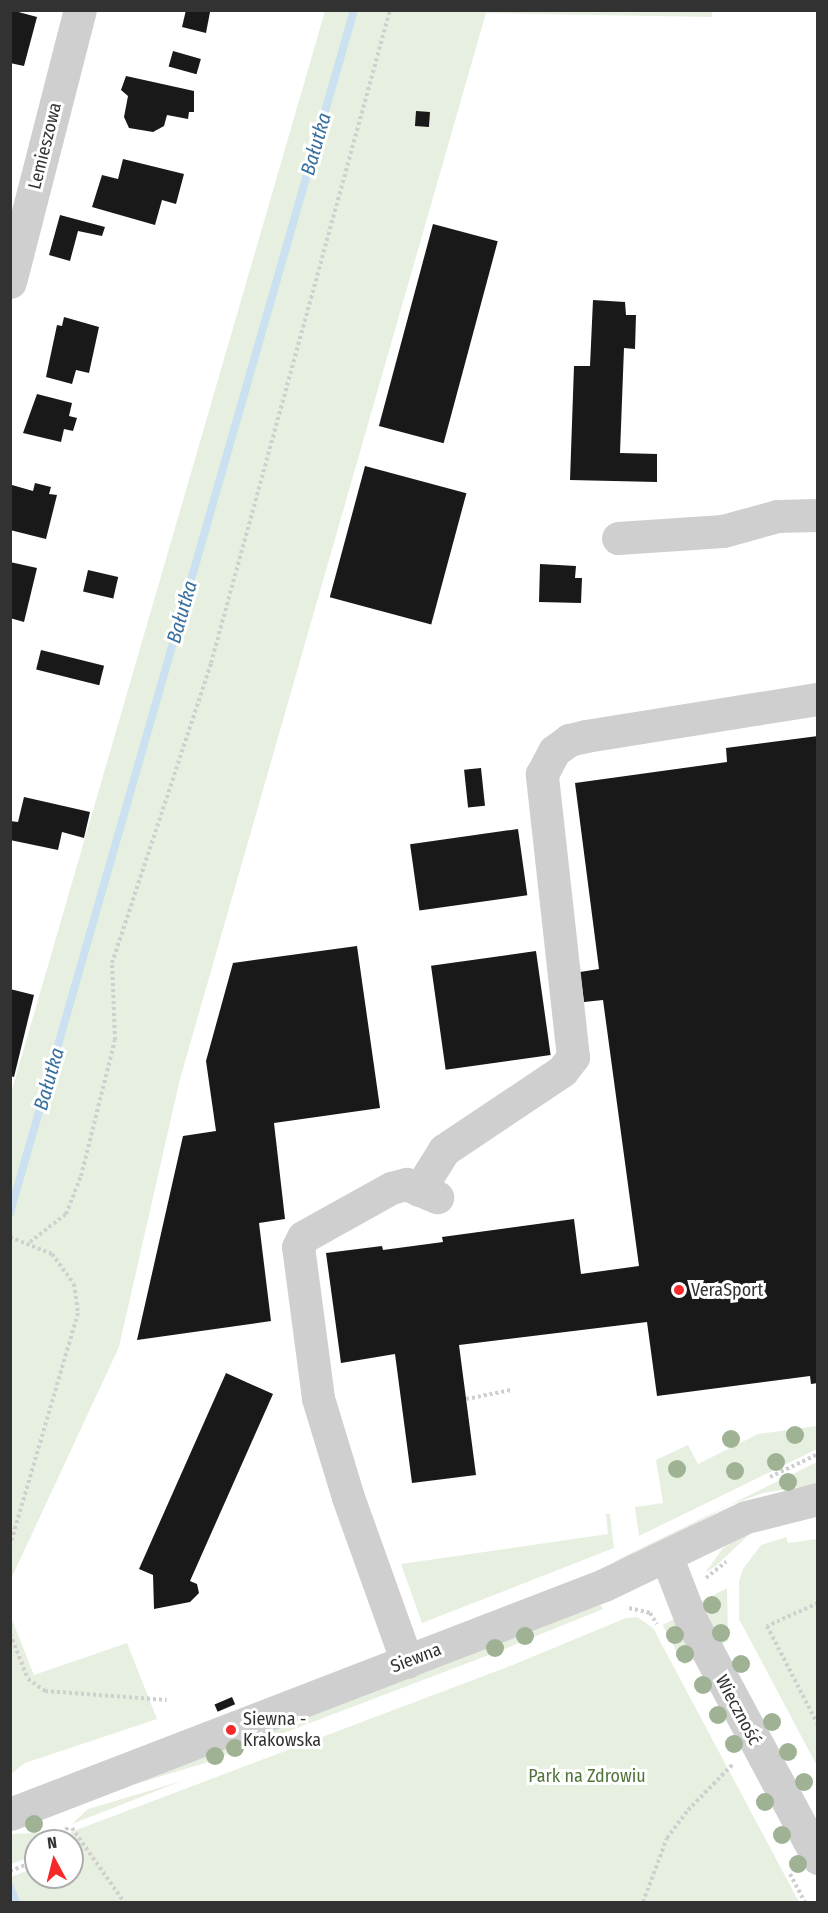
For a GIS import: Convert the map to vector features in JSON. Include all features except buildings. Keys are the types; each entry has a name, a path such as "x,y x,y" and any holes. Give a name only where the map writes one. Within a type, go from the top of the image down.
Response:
{"street":[{"name":"Lemieszowa","path":"11,278 80,10"},
{"path":"618,538 723,531 777,516 818,515"},
{"path":"407,1662 348,1497 318,1398 298,1247 303,1237 392,1188 406,1184 428,1193 444,1150 562,1071 573,1057 542,774 554,751 569,740 586,736 818,699"},
{"name":"Siewna","path":"10,1814 407,1662 667,1558 735,1521 818,1499"},
{"name":"Wieczność","path":"667,1558 691,1620 818,1858"}],"path":[{"path":"30,1242 66,1214 81,1176 115,1040 112,963 211,663 390,10"},
{"path":"10,1237 30,1242 52,1254 74,1284 78,1313 10,1545"},
{"path":"466,1399 511,1390"},
{"path":"818,1603 766,1626 818,1725"},
{"path":"620,1610 636,1608 650,1613"},
{"path":"10,1634 28,1678 45,1691 167,1700"},
{"path":"643,1902 667,1838 688,1810 731,1764 760,1750"},
{"path":"72,1828 124,1902"}],"green space":[{"path":"325,11 712,11 712,17 486,13 180,1079 119,1347 11,1579 11,1093"},
{"path":"817,1426 817,1449 639,1536 635,1507 663,1503 656,1460 688,1445 698,1464 730,1448 724,1437 732,1433 738,1444 758,1434"},
{"path":"817,1462 817,1484 763,1493 730,1505 641,1553 613,1562"},
{"path":"606,1514 610,1514 614,1548 422,1623 401,1564 608,1534"},
{"path":"755,1529 716,1566 705,1573 723,1548"},
{"path":"786,1537 788,1543 817,1539 817,1766 739,1619 739,1581 743,1569 761,1545"},
{"path":"727,1588 728,1641 719,1646 700,1602"},
{"path":"600,1604 603,1609 502,1650 205,1763 129,1786"},
{"path":"11,1617 34,1675 127,1643 157,1719 25,1763 11,1774"},
{"name":"Park na Zdrowiu","path":"637,1617 653,1628 799,1902 11,1902 11,1877 24,1872 24,1889 84,1889 84,1829 79,1829 515,1664 626,1618"},
{"path":"674,1619 695,1659 684,1665 663,1625"},
{"path":"182,1781 72,1824 88,1809"},
{"path":"24,1833 24,1859 11,1864 11,1834"}],"waterway":[{"name":"Bałutka","path":"10,1213 354,10"},
{"name":"Bałutka","path":"10,1887 16,1902"}],"place":[{"name":"VeraSport","path":"679,1290"},
{"name":"Siewna - Krakowska","path":"231,1730"}]}
